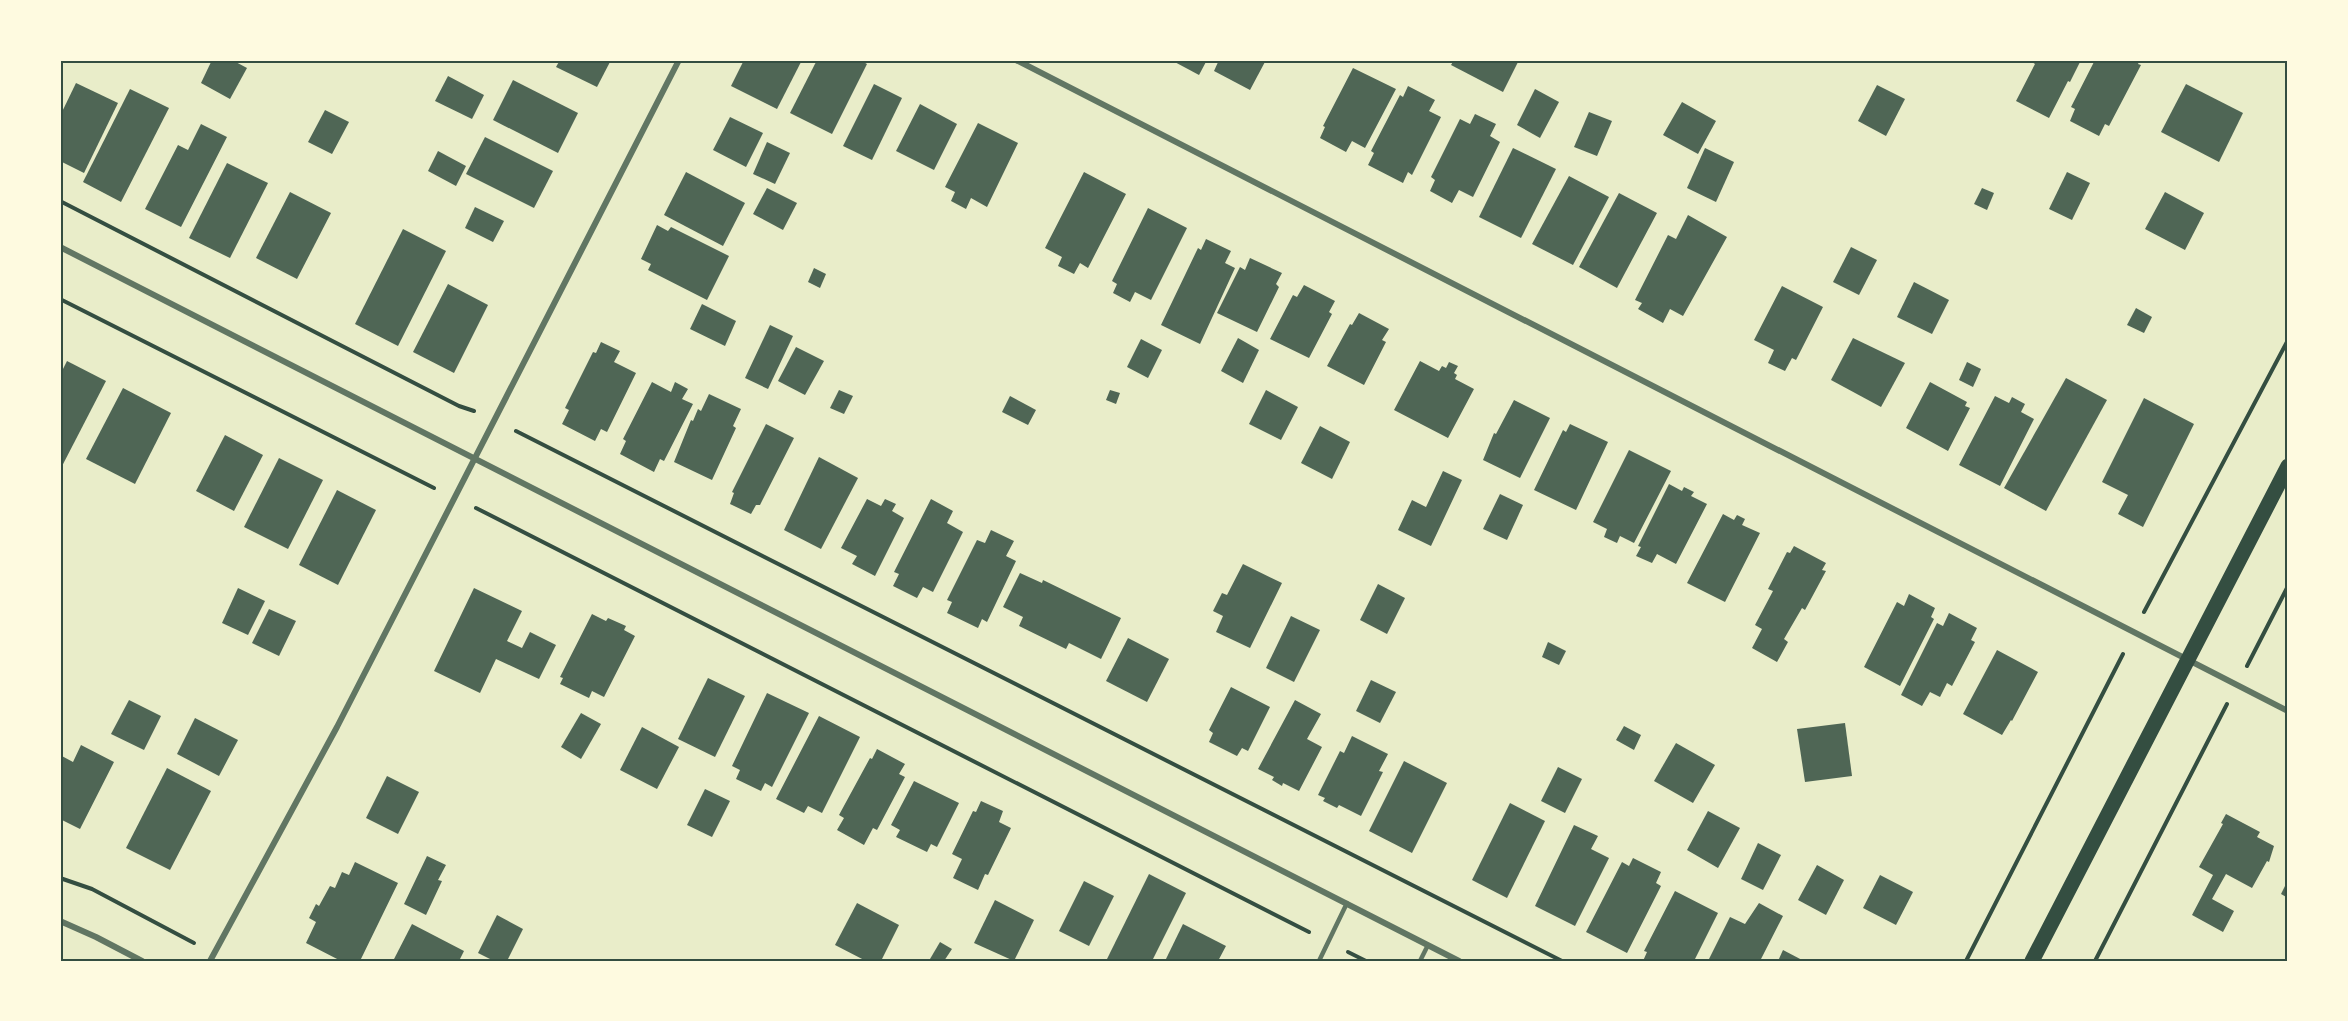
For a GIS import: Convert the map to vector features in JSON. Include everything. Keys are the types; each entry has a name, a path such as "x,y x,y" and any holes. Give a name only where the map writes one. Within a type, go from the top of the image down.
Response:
{"main road":[{"path":"2032,961 2288,466"}],"street":[{"path":"210,961 331,738 679,60"},
{"path":"1016,60 2288,711"},
{"path":"60,247 1459,961"},
{"path":"60,921 142,961"}],"lane":[{"path":"1319,961 1347,903"},
{"path":"1420,961 1428,945"}],"path":[{"path":"60,201 459,406 495,419 1562,961"},
{"path":"60,299 1366,961"},
{"path":"2095,961 2288,586"},
{"path":"60,878 92,889 215,953"}],"building":[{"path":"212,60 232,60 247,68 230,99 201,83"},
{"path":"560,60 611,60 597,87 556,67"},
{"path":"744,60 802,60 777,109 731,86"},
{"path":"817,60 860,60 867,64 832,134 790,113"},
{"path":"1171,60 1207,60 1199,75"},
{"path":"1219,60 1266,60 1250,90 1214,71"},
{"path":"1454,60 1519,60 1503,92 1451,65"},
{"path":"2033,60 2081,60 2049,118 2016,101 2035,64"},
{"path":"2095,60 2140,60 2138,64 2141,65 2109,126 2105,124 2099,136 2070,121 2075,109 2071,107"},
{"path":"1353,68 1396,89 1365,148 1352,141 1346,152 1320,138 1325,127 1323,126"},
{"path":"448,76 484,95 472,119 435,101"},
{"path":"513,80 578,113 558,153 493,120"},
{"path":"76,83 118,103 84,173 60,161 60,116"},
{"path":"874,84 902,98 872,160 843,146"},
{"path":"2186,84 2243,113 2219,162 2161,132"},
{"path":"1877,85 1905,99 1886,136 1858,121"},
{"path":"1408,86 1435,100 1429,111 1441,117 1412,175 1408,172 1403,183 1368,165 1374,153 1371,151 1400,95 1403,97"},
{"path":"130,89 169,108 121,202 83,182"},
{"path":"1535,89 1559,102 1540,138 1517,125"},
{"path":"1682,102 1716,121 1698,154 1663,135"},
{"path":"920,104 957,124 934,170 896,151"},
{"path":"325,110 349,122 332,154 308,142"},
{"path":"1589,112 1612,121 1597,156 1574,147"},
{"path":"1475,114 1496,124 1490,136 1500,142 1473,197 1459,190 1452,203 1430,191 1435,180 1431,177 1460,119 1470,124"},
{"path":"730,117 763,133 746,167 713,150"},
{"path":"978,123 1018,143 987,207 971,198 966,209 951,201 955,192 945,187"},
{"path":"201,124 227,137 181,227 145,209 178,145 188,150"},
{"path":"485,137 553,171 534,208 466,174"},
{"path":"767,142 790,153 775,184 753,174"},
{"path":"1513,148 1556,169 1521,238 1479,217"},
{"path":"1705,148 1734,162 1716,202 1687,188"},
{"path":"438,151 466,166 456,186 428,171"},
{"path":"227,163 268,183 230,258 189,238"},
{"path":"686,172 745,203 723,246 664,215"},
{"path":"1084,172 1126,194 1088,268 1080,263 1074,274 1058,266 1062,257 1045,248"},
{"path":"2067,172 2090,183 2072,220 2049,209"},
{"path":"1569,176 1609,197 1573,265 1532,244"},
{"path":"767,188 797,203 783,230 753,214"},
{"path":"1982,188 1994,193 1987,210 1974,204"},
{"path":"290,192 331,213 297,279 256,258"},
{"path":"2165,192 2204,213 2185,250 2145,229"},
{"path":"1619,193 1657,213 1617,288 1579,267"},
{"path":"475,207 504,221 493,242 465,228"},
{"path":"1148,208 1187,228 1151,300 1135,292 1130,302 1113,293 1117,284 1112,281"},
{"path":"1688,215 1727,237 1683,316 1670,309 1663,323 1638,309 1642,303 1635,300 1668,235 1676,239"},
{"path":"657,225 668,231 671,227 729,256 707,300 648,270 651,264 641,259"},
{"path":"403,229 446,251 398,346 355,324"},
{"path":"1206,239 1231,251 1225,263 1235,268 1200,344 1161,325 1198,248 1201,250"},
{"path":"1851,247 1877,260 1859,295 1833,282"},
{"path":"1250,258 1282,273 1276,284 1279,287 1257,332 1217,313 1240,267 1245,270"},
{"path":"814,268 826,274 820,288 808,282"},
{"path":"1914,282 1949,300 1932,334 1897,317"},
{"path":"448,284 488,305 454,373 413,352"},
{"path":"1304,285 1335,301 1329,312 1332,314 1309,358 1270,339 1293,295 1297,297"},
{"path":"1782,286 1823,307 1796,360 1792,358 1785,371 1768,363 1774,350 1754,340"},
{"path":"702,304 736,321 725,346 690,329"},
{"path":"2136,308 2152,317 2144,333 2127,325"},
{"path":"1359,313 1389,329 1382,340 1386,342 1364,385 1327,366 1350,324 1352,325"},
{"path":"770,325 793,336 768,389 745,378"},
{"path":"1238,338 1259,350 1243,383 1221,371"},
{"path":"1853,338 1905,363 1881,407 1831,380"},
{"path":"1141,339 1162,350 1148,378 1127,367"},
{"path":"601,342 620,351 614,362 636,373 607,432 601,429 595,441 562,424 569,410 565,408 593,352 596,353"},
{"path":"796,347 824,361 805,395 778,381"},
{"path":"67,361 106,381 60,470 60,375"},
{"path":"1420,361 1439,371 1442,366 1446,368 1449,362 1458,366 1454,373 1457,375 1455,379 1474,389 1448,438 1394,410"},
{"path":"1967,362 1981,369 1973,387 1959,380"},
{"path":"2066,378 2107,400 2046,511 2004,488"},
{"path":"652,382 671,392 675,382 688,389 682,399 693,404 664,461 660,459 654,472 620,454 626,441 623,439"},
{"path":"1930,382 1967,402 1965,406 1970,408 1948,451 1906,428"},
{"path":"123,388 171,413 135,484 86,459"},
{"path":"839,390 853,396 844,414 830,408"},
{"path":"1110,390 1120,393 1116,404 1106,400"},
{"path":"1266,390 1298,407 1281,440 1249,424"},
{"path":"709,394 741,409 733,426 736,428 712,480 674,462 691,420 693,421 698,409 701,411"},
{"path":"1010,396 1036,410 1028,425 1002,412"},
{"path":"1995,396 2009,403 2012,397 2025,404 2021,412 2034,419 2000,486 1959,465"},
{"path":"2144,398 2194,424 2143,527 2118,514 2128,495 2102,482"},
{"path":"1514,400 1550,418 1520,478 1483,460 1494,433 1496,434"},
{"path":"766,424 794,438 760,505 756,505 751,514 730,504 734,493 732,492"},
{"path":"1570,424 1608,442 1576,510 1534,490 1563,430 1566,432"},
{"path":"1320,426 1350,442 1332,479 1301,463"},
{"path":"225,435 263,455 234,511 196,491"},
{"path":"1629,450 1671,471 1634,543 1620,536 1617,543 1604,537 1607,529 1593,522"},
{"path":"819,457 858,478 821,549 784,530"},
{"path":"279,458 323,480 288,549 244,527"},
{"path":"1443,471 1462,480 1431,546 1398,530 1412,500 1426,507"},
{"path":"1669,484 1682,491 1684,487 1694,492 1691,496 1707,504 1676,564 1657,554 1652,563 1636,556 1641,547 1638,546"},
{"path":"337,490 376,510 338,585 299,565"},
{"path":"1500,494 1523,505 1507,540 1483,529"},
{"path":"867,499 881,506 885,499 896,504 892,511 904,518 875,576 852,564 857,556 841,548"},
{"path":"931,499 953,511 947,523 963,532 933,592 923,587 917,598 893,586 899,574 894,572"},
{"path":"1723,514 1734,520 1737,515 1745,519 1742,525 1760,533 1725,602 1687,583"},
{"path":"991,530 1014,541 1006,556 1016,561 987,622 982,619 978,628 947,613 952,602 947,600 977,540 985,543"},
{"path":"1794,546 1826,563 1822,570 1826,571 1805,610 1802,608 1784,639 1788,642 1777,662 1752,648 1762,629 1755,625 1773,591 1768,589 1787,552 1790,553"},
{"path":"1243,564 1282,583 1250,648 1216,632 1223,616 1213,611 1222,593 1227,595"},
{"path":"1020,573 1042,583 1043,580 1121,618 1101,659 1069,643 1066,649 1019,626 1023,617 1003,607"},
{"path":"1378,584 1405,598 1387,634 1360,620"},
{"path":"238,588 265,601 248,635 222,623"},
{"path":"474,588 522,611 507,641 522,648 530,632 556,645 539,679 496,659 480,693 434,671"},
{"path":"1909,594 1935,608 1931,617 1934,619 1900,686 1864,667 1897,602 1904,606"},
{"path":"269,609 296,621 279,656 252,643"},
{"path":"1949,613 1977,628 1971,640 1975,642 1952,686 1947,683 1940,697 1930,692 1922,706 1901,695 1937,623 1943,626"},
{"path":"592,614 606,621 608,618 626,626 624,630 635,636 604,697 592,691 589,698 560,684 563,678 560,677"},
{"path":"1291,616 1320,630 1294,682 1266,668"},
{"path":"1128,638 1169,659 1147,702 1106,681"},
{"path":"1548,642 1566,651 1559,665 1542,657"},
{"path":"1997,650 2038,672 2002,735 1963,714"},
{"path":"708,678 745,696 715,757 678,739"},
{"path":"1371,680 1396,692 1380,723 1356,711"},
{"path":"1231,687 1270,707 1248,751 1242,748 1237,756 1209,742 1213,733 1209,730"},
{"path":"767,693 809,713 772,787 765,783 761,791 736,779 740,770 732,766"},
{"path":"129,700 161,716 144,750 111,734"},
{"path":"1295,700 1321,714 1307,739 1322,747 1299,791 1283,783 1282,786 1272,780 1274,777 1258,769"},
{"path":"581,713 601,724 581,759 561,747"},
{"path":"819,716 860,737 822,813 808,806 804,813 776,799"},
{"path":"195,718 238,740 219,776 177,754"},
{"path":"1845,723 1852,776 1805,782 1797,729"},
{"path":"1624,726 1641,735 1634,750 1616,740"},
{"path":"642,727 679,747 657,789 620,770"},
{"path":"1352,736 1388,754 1379,771 1383,772 1361,816 1339,805 1337,808 1323,801 1325,798 1318,795 1340,751 1344,753"},
{"path":"1676,743 1715,765 1693,803 1654,781"},
{"path":"81,745 114,762 80,829 60,819 60,755 73,762"},
{"path":"877,749 905,764 899,774 905,777 877,830 873,828 864,845 837,830 844,818 839,815"},
{"path":"1404,761 1447,783 1412,853 1369,831"},
{"path":"1558,767 1582,779 1565,813 1541,801"},
{"path":"167,768 211,791 170,870 126,848"},
{"path":"387,776 419,792 398,834 366,818"},
{"path":"914,781 959,803 937,847 931,844 927,852 896,837 900,830 891,825"},
{"path":"705,789 730,801 712,837 687,825"},
{"path":"981,801 1003,811 999,822 1011,828 978,890 953,878 962,859 952,854 973,811 976,812"},
{"path":"1510,803 1545,821 1507,898 1472,880"},
{"path":"1708,811 1740,828 1718,868 1687,850"},
{"path":"2226,814 2260,832 2257,837 2274,846 2269,862 2267,861 2252,888 2226,874 2212,899 2234,911 2223,932 2192,915 2213,875 2199,867 2223,824 2221,823"},
{"path":"1574,825 1598,836 1591,849 1609,858 1575,926 1535,906"},
{"path":"1758,843 1781,855 1763,890 1741,879"},
{"path":"427,856 446,865 438,880 442,881 426,915 404,904"},
{"path":"1633,858 1661,872 1656,883 1661,886 1627,953 1586,932 1622,862 1629,866"},
{"path":"355,862 398,883 360,961 341,961 306,943 316,922 309,918 316,904 319,906 330,886 335,888 342,872 349,875"},
{"path":"1817,865 1844,880 1826,915 1798,900"},
{"path":"1149,874 1186,893 1152,961 1110,961 1107,959"},
{"path":"1880,875 1913,892 1896,925 1863,908"},
{"path":"2288,880 2288,898 2281,894"},
{"path":"1084,881 1114,896 1089,946 1059,931"},
{"path":"1675,891 1718,913 1694,961 1643,961 1647,952 1644,951"},
{"path":"995,900 1034,920 1014,961 974,943"},
{"path":"857,903 899,925 881,961 866,961 835,945"},
{"path":"1759,903 1783,916 1760,961 1708,961 1730,917 1745,924"},
{"path":"497,915 523,929 507,961 494,961 478,953"},
{"path":"412,924 464,951 459,961 393,961"},
{"path":"1183,924 1226,946 1218,961 1165,961"},
{"path":"940,942 952,949 944,961 933,961 930,959"},
{"path":"1783,950 1804,961 1778,961"}]}
